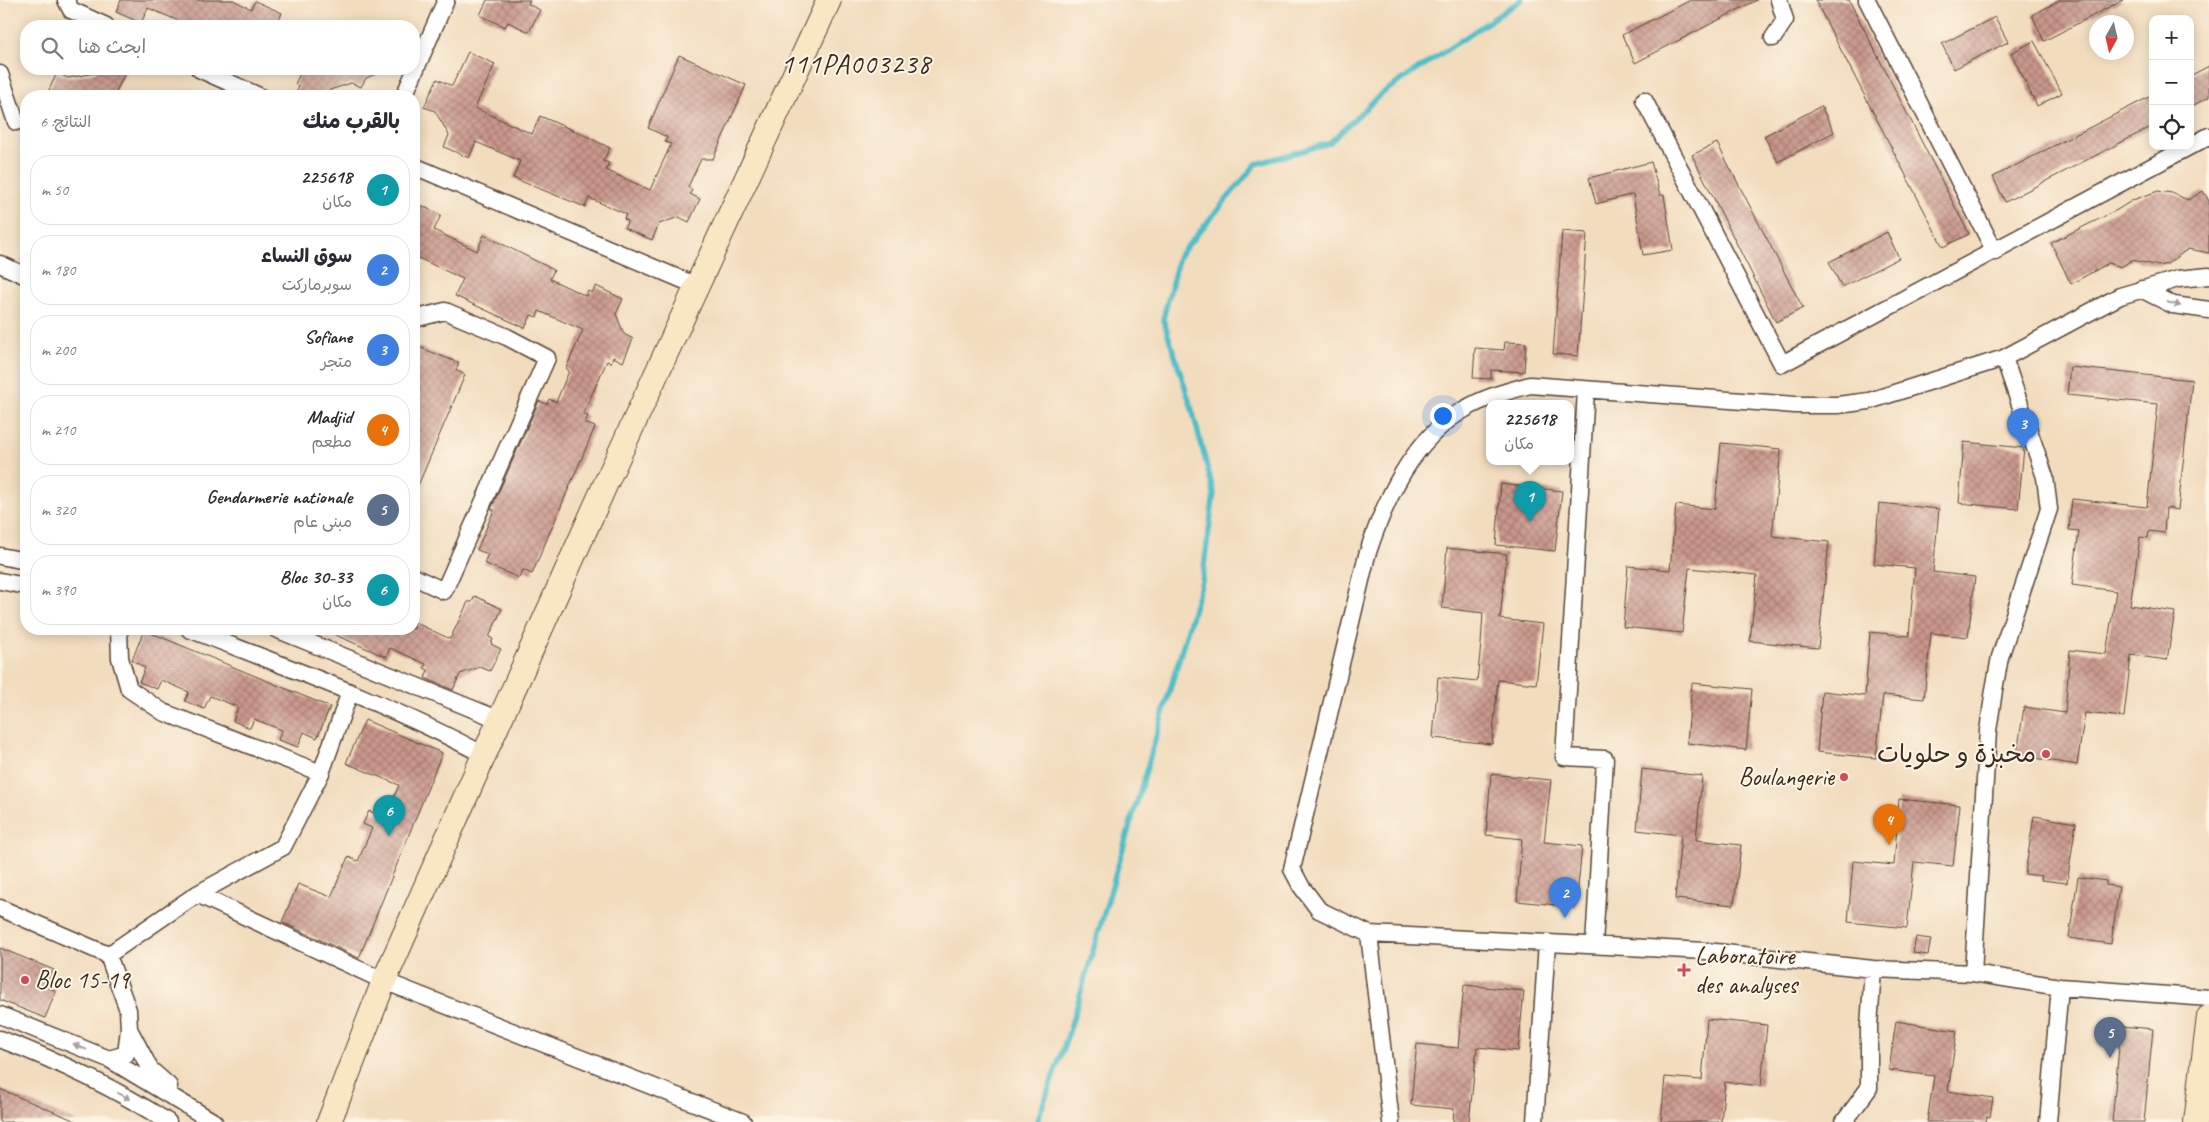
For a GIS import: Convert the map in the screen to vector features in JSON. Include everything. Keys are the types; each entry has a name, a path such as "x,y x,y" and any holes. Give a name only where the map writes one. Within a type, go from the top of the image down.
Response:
{"street":[{"path":"66,0 71,10 93,20"},
{"path":"420,59 446,0"},
{"path":"329,1122 384,981 484,755 829,0"},
{"path":"1773,38 1785,20 1779,0"},
{"path":"1867,0 1995,252"},
{"path":"0,74 16,122"},
{"path":"212,75 246,90"},
{"path":"407,90 413,75"},
{"path":"1644,100 1782,364 1995,252 2209,136"},
{"path":"420,169 697,286"},
{"path":"0,264 20,273"},
{"path":"2209,276 2178,279 2120,296 2004,358 1869,401 1838,405 1795,405 1530,385 1499,394 1464,409 1432,434 1407,465 1380,515 1367,555 1292,869 1301,886 1319,910 1369,934 1706,951 1873,969 1973,973 2060,987 2209,998"},
{"path":"2140,290 2173,305 2209,310"},
{"path":"420,318 445,311 507,337 547,358 444,591 420,580"},
{"path":"1973,973 1988,731 1993,698 2000,657 2049,510 2044,477 2004,358"},
{"path":"1586,390 1564,757 1605,759 1594,945"},
{"path":"0,556 20,560"},
{"path":"0,581 20,585"},
{"path":"119,635 120,658 129,688 163,712 321,773"},
{"path":"204,635 350,692 455,739 484,755"},
{"path":"291,635 500,720"},
{"path":"108,955 197,894 283,847 321,773 350,692"},
{"path":"197,894 384,981 743,1122"},
{"path":"0,908 108,955 128,1010 129,1029 126,1054 109,1059"},
{"path":"1369,934 1391,1122"},
{"path":"1535,1122 1547,944"},
{"path":"1844,1122 1870,1088 1869,1026 1873,969"},
{"path":"2048,1122 2060,987"},
{"path":"0,1015 109,1059 207,1118"},
{"path":"2196,1122 2206,1066 2209,1017"},
{"path":"129,1029 150,1069 207,1118"},
{"path":"0,1039 50,1058 144,1107 168,1122"}],"building":[{"path":"121,0 233,0 251,9 255,1 282,13 279,20 177,20 148,8 142,20 134,20 116,12"},
{"path":"487,0 530,0 528,4 540,10 529,32 508,22 505,27 480,15"},
{"path":"1691,0 1757,0 1635,63 1622,35"},
{"path":"1815,0 1849,0 1969,234 1943,247"},
{"path":"2061,0 2123,0 2094,15 2089,15 2089,18 2044,41 2032,15"},
{"path":"1995,17 2008,42 1954,69 1942,44"},
{"path":"2034,41 2062,93 2037,106 2011,53"},
{"path":"468,52 495,64 475,108 532,134 540,116 584,135 610,148 603,161 609,163 606,170 650,190 671,144 665,142 667,137 648,128 679,55 746,85 713,159 701,159 688,187 692,190 690,194 700,199 689,222 679,217 659,224 652,240 624,228 628,221 624,219 626,214 589,198 585,207 513,178 520,161 476,142 469,158 444,147 449,135 435,111 424,107 437,79 452,86"},
{"path":"2209,66 2209,97 2194,105 2194,74"},
{"path":"56,75 68,78 84,75 124,75 117,90 49,90"},
{"path":"299,75 374,75 366,78 361,87 351,83 330,90 297,90 299,86 295,84"},
{"path":"2149,97 2149,128 2005,202 1993,177"},
{"path":"1821,106 1834,132 1778,162 1764,136"},
{"path":"1717,143 1803,308 1776,322 1692,155"},
{"path":"1651,162 1660,195 1664,195 1673,250 1643,255 1633,194 1596,204 1589,178"},
{"path":"2158,191 2172,193 2188,200 2203,191 2209,201 2209,253 2188,249 2167,264 2159,266 2132,260 2121,267 2109,263 2071,284 2051,243 2133,200"},
{"path":"420,205 441,215 434,230 477,251 484,235 554,270 550,279 586,296 588,291 592,293 596,286 623,299 616,314 624,334 633,339 623,362 613,357 611,363 607,361 583,414 588,416 585,423 595,427 532,574 523,570 519,578 484,563 488,554 477,550 494,510 491,509 539,401 547,404 549,399 556,402 569,371 566,368 583,330 539,311 537,317 531,315 525,328 455,296 463,279 420,259"},
{"path":"1562,231 1587,233 1578,356 1553,354"},
{"path":"1887,232 1899,258 1842,287 1829,262"},
{"path":"1505,342 1526,343 1524,372 1491,370 1491,379 1473,378 1475,348 1504,350"},
{"path":"420,347 459,363 456,370 465,375 420,481"},
{"path":"2070,367 2192,380 2178,510 2166,508 2164,533 2149,531 2148,538 2140,537 2130,605 2175,612 2167,660 2131,655 2124,717 2085,713 2077,765 2017,755 2024,707 2065,713 2070,650 2106,654 2116,591 2072,585 2079,531 2069,530 2072,499 2147,507 2158,404 2067,395"},
{"path":"1964,442 2024,448 2018,509 1959,503"},
{"path":"1721,443 1781,449 1772,536 1829,542 1818,648 1750,641 1757,575 1689,568 1682,633 1623,627 1628,566 1670,570 1676,505 1715,509"},
{"path":"1501,484 1562,491 1555,551 1496,545"},
{"path":"1879,503 1939,509 1933,572 1975,577 1968,637 1931,633 1924,699 1883,695 1876,758 1817,752 1822,691 1865,696 1870,632 1909,636 1915,568 1874,564"},
{"path":"1447,548 1507,554 1500,619 1543,624 1536,684 1498,680 1492,744 1433,738 1438,677 1477,681 1481,644 1483,613 1442,608"},
{"path":"475,596 502,609 489,637 493,639 491,644 501,649 490,671 480,667 460,674 453,690 425,678 428,670 424,668 426,664 390,648 386,657 336,635 420,635 420,625 450,639 468,602 472,602"},
{"path":"142,635 156,635 330,707 317,738 304,732 298,747 278,740 282,730 254,719 250,728 233,721 238,707 210,696 204,709 185,701 189,692 161,680 157,689 139,682 145,668 132,660"},
{"path":"1692,683 1752,689 1746,750 1687,743"},
{"path":"365,720 442,753 359,958 282,922 298,884 331,897 348,857 358,861 372,828 363,824 369,811 382,816 383,812 387,814 399,785 346,763"},
{"path":"1642,769 1702,776 1696,840 1741,845 1734,905 1675,899 1681,835 1637,830"},
{"path":"1491,774 1551,780 1544,842 1582,846 1576,907 1517,901 1522,839 1486,835"},
{"path":"1899,799 1960,805 1953,866 1914,862 1907,928 1848,922 1853,861 1894,865"},
{"path":"2034,816 2076,823 2067,883 2041,880 2042,876 2025,874"},
{"path":"2078,877 2106,881 2106,885 2119,887 2111,944 2069,938"},
{"path":"1916,937 1931,939 1928,955 1913,953"},
{"name":"Bloc 15-19","path":"0,948 54,970 47,987 56,991 45,1018 0,1000"},
{"path":"1464,985 1524,991 1518,1051 1477,1047 1469,1122 1453,1122 1454,1109 1411,1105 1417,1044 1458,1048"},
{"path":"1707,1019 1767,1025 1761,1086 1725,1082 1721,1122 1661,1122 1665,1077 1702,1080"},
{"path":"1896,1021 1957,1031 1948,1091 1993,1098 1990,1117 1987,1116 1986,1122 1927,1122 1934,1076 1889,1070"},
{"path":"2121,1026 2153,1029 2144,1122 2112,1122"},
{"path":"0,1089 78,1122 0,1122"}],"waterway":[{"path":"1037,1122 1069,1032 1202,581 1214,493 1192,409 1163,319 1179,256 1256,164 1329,143 1381,94 1521,0"}],"place":[{"name":"Sofiane","path":"2023,449"},
{"name":"225618","path":"1530,522"},
{"name":"مخبزة و حلويات","path":"2046,754"},
{"name":"Boulangerie","path":"1844,777"},
{"name":"Bloc 30-33","path":"389,836"},
{"name":"Madjid","path":"1889,845"},
{"name":"سوق النساء","path":"1565,918"},
{"name":"Laboratoire des analyses","path":"1684,970"},
{"name":"Bloc 15-19","path":"25,980"},
{"name":"Gendarmerie nationale","path":"2110,1058"}],"district":[{"name":"111PA003238","path":"856,63"}]}
